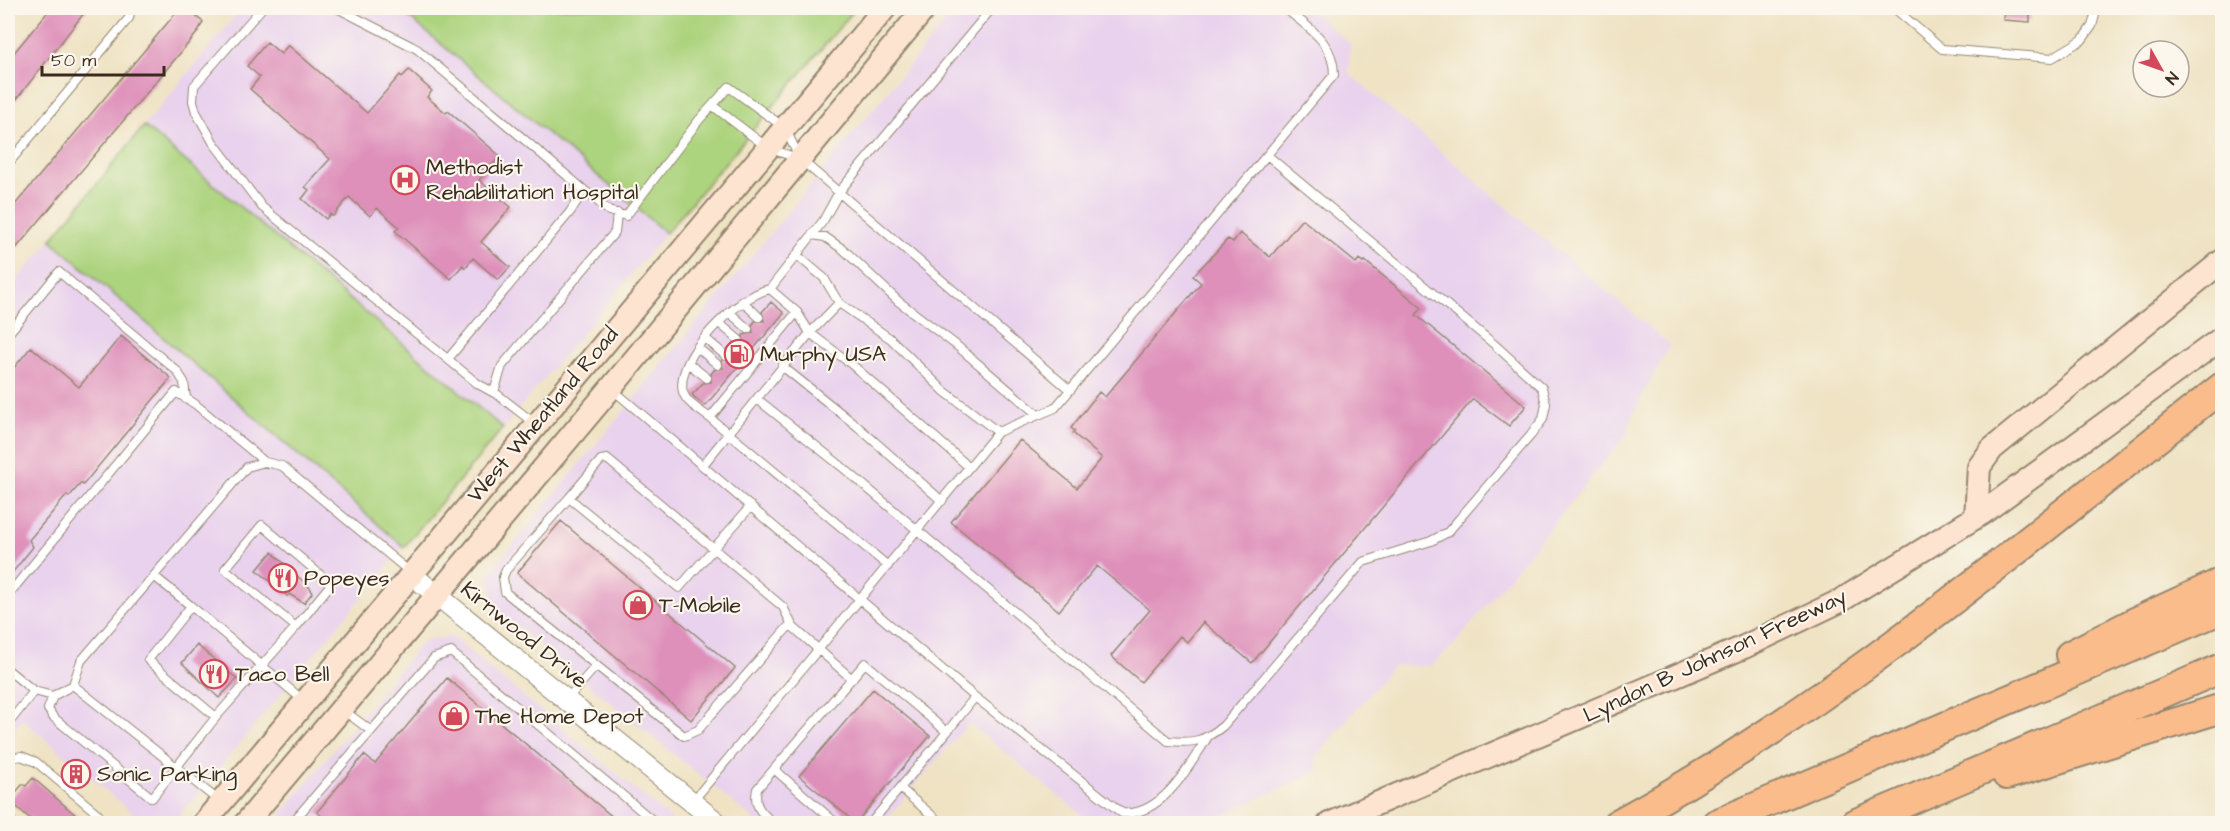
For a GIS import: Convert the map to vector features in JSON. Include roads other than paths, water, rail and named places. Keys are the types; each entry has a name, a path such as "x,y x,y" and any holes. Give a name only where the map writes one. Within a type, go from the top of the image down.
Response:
{"highway":[{"path":"1617,824 1739,753 1819,699 2223,387"},
{"path":"1880,754 2135,621 2223,582"},
{"path":"1716,824 2223,609"},
{"path":"1854,824 2223,668"},
{"path":"1902,803 2055,762 2223,708"}],"main road":[{"name":"West Wheatland Road","path":"202,824 885,8"},
{"name":"West Wheatland Road","path":"245,823 611,388 925,8"},
{"path":"1976,518 1978,467 1992,449 2223,261"},
{"name":"Lyndon B Johnson Freeway","path":"1329,824 1744,647 1840,601 1976,518 2223,339"},
{"path":"220,802 245,823"}],"street":[{"name":"Kirnwood Drive","path":"411,574 719,824"}],"lane":[{"path":"8,164 129,18 131,8"},
{"path":"262,8 194,86 193,101 196,112 213,142 262,207 478,384 494,392 535,424"},
{"path":"337,8 417,49 609,212 626,216 729,87 785,128 801,159 1070,390"},
{"path":"888,566 687,400 683,392 683,379 688,363 698,348 729,312 757,291 770,289 798,256 839,192 992,8"},
{"path":"692,802 998,432 1055,408 1334,75 1334,59 1325,43 1284,8"},
{"path":"1894,8 1942,49 2052,58 2082,40 2092,26 2097,8"},
{"path":"713,106 768,148 801,159"},
{"path":"611,388 975,697 1122,813 1135,814 1144,811 1177,784 1207,738 1223,726 1363,562 1420,545 1448,532 1531,435 1543,419 1546,404 1542,388 1495,345 1267,155"},
{"path":"448,359 563,221 584,190"},
{"path":"494,392 502,366 615,232 617,213"},
{"path":"812,235 825,237 844,250 898,301 956,345 1038,416"},
{"path":"798,256 824,278 839,303 891,339 944,391 998,432"},
{"path":"8,334 59,272 177,371 184,382 186,399"},
{"path":"770,289 797,312 810,333 850,363 969,467"},
{"path":"742,301 759,317"},
{"path":"703,465 782,366 839,303"},
{"path":"729,312 748,329"},
{"path":"710,418 797,312"},
{"path":"719,323 739,340"},
{"path":"771,328 778,334"},
{"path":"705,338 726,356"},
{"path":"761,341 768,347"},
{"path":"698,348 718,365"},
{"path":"752,351 759,358"},
{"path":"688,363 707,378"},
{"path":"782,366 942,501"},
{"path":"739,367 746,373"},
{"path":"731,376 739,382"},
{"path":"719,389 727,396"},
{"path":"8,595 176,392 265,462 282,466 411,574"},
{"path":"757,399 918,530 1168,741 1188,742 1207,738"},
{"path":"793,627 788,627 698,730 691,735 684,736 505,592 502,585 506,570 601,460 608,459 783,607 793,627 852,679"},
{"path":"265,462 247,467 81,661 73,685 53,696 48,709 52,717 152,798 216,717 296,627 331,584 262,525 225,569 296,627"},
{"path":"569,498 679,588 750,506"},
{"path":"154,576 305,702"},
{"path":"191,606 148,660 216,717"},
{"path":"291,824 434,658 451,652 657,824"},
{"path":"774,824 757,808 755,797 757,789 865,663 946,732"},
{"path":"566,700 596,666"},
{"path":"8,670 34,691 53,696"},
{"path":"73,685 220,802"},
{"path":"8,724 34,691"},
{"path":"870,824 975,697"},
{"path":"340,708 370,730"},
{"path":"8,759 21,756 36,762 98,814 103,824"},
{"path":"774,769 837,824"},
{"path":"900,788 942,824"},
{"path":"8,818 14,824"}],"place":[{"name":"Methodist Rehabilitation Hospital","path":"405,180"},
{"name":"Murphy USA","path":"739,354"},
{"name":"Popeyes","path":"283,578"},
{"name":"T-Mobile","path":"638,605"},
{"name":"Taco Bell","path":"214,674"},
{"name":"The Home Depot","path":"454,716"},
{"name":"Sonic Parking","path":"76,774"}]}
